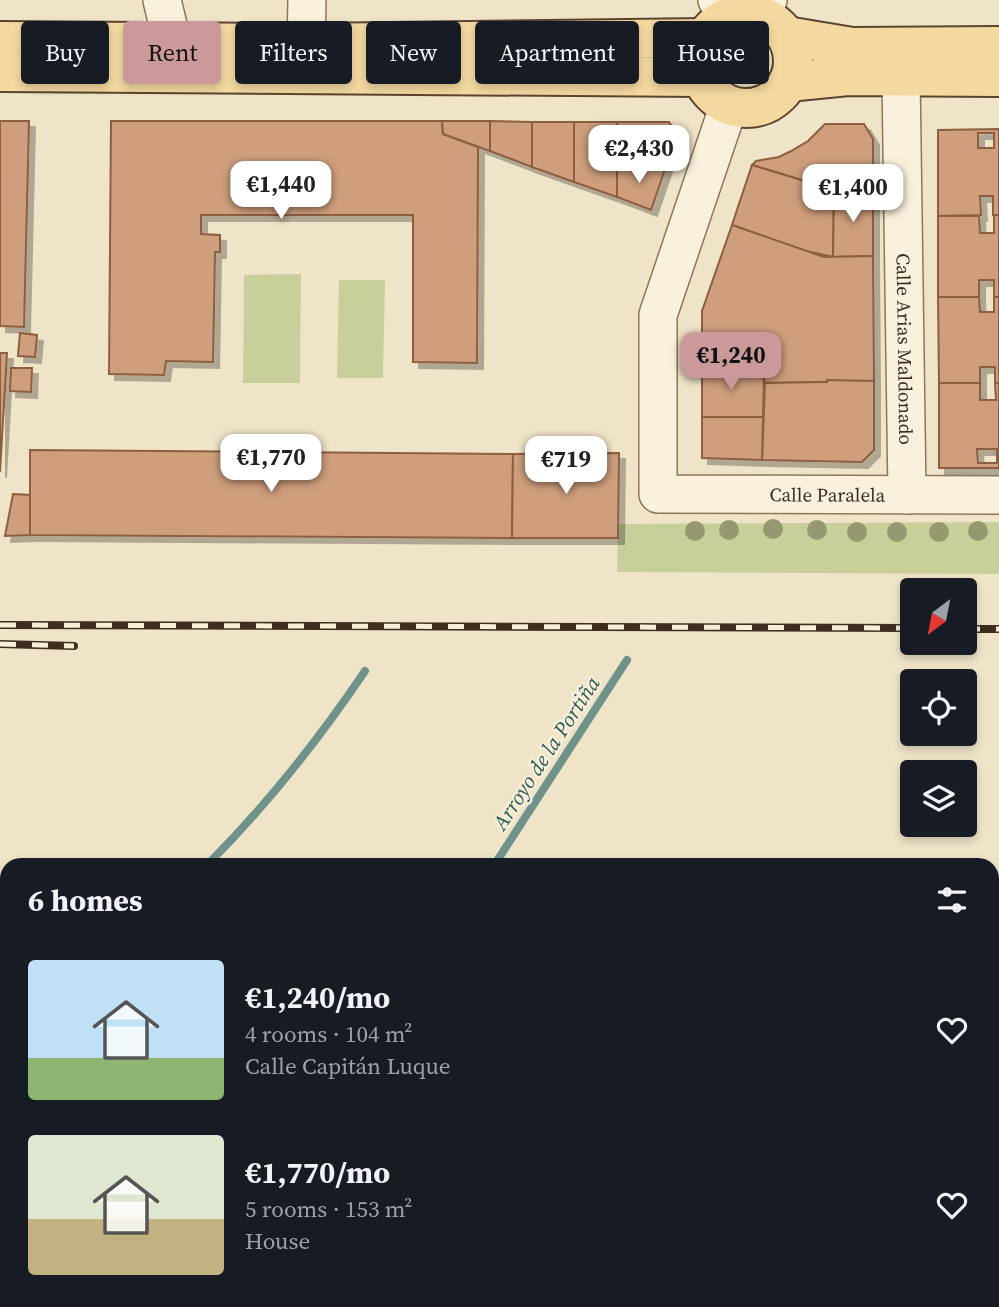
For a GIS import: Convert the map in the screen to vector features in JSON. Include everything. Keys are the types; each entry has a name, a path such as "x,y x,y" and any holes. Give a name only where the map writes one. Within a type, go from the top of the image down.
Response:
{"main road":[{"path":"707,84 715,96 729,105 747,108 761,105 777,96 788,82 793,63 792,51 744,18"},
{"path":"352,40 744,18 852,47 999,46"},
{"path":"0,41 123,42"},
{"path":"0,72 653,77"},
{"path":"788,82 848,76 999,77"}],"street":[{"path":"162,0 167,21"},
{"path":"306,0 306,21"},
{"name":"Calle Arias Maldonado","path":"901,76 907,495"},
{"name":"Calle Paralela","path":"729,105 658,315 658,494 999,495"}],"green space":[{"path":"301,274 300,383 243,383 244,275"},
{"path":"339,280 385,280 383,378 337,378"},
{"path":"999,522 999,574 617,572 618,524"}],"building":[{"path":"0,121 29,121 24,327 0,326"},
{"path":"111,121 442,121 443,134 478,147 477,363 413,362 413,215 201,215 201,234 220,235 220,252 215,252 213,362 166,361 164,375 109,374"},
{"path":"442,121 490,121 490,151 443,134"},
{"path":"490,121 532,122 532,167 490,151"},
{"path":"532,122 574,122 574,182 532,167"},
{"path":"574,122 617,122 617,197 574,182"},
{"path":"617,122 669,122 677,134 665,169 617,166"},
{"path":"825,124 864,124 873,139 873,191 831,189 752,165 756,161 779,157 791,151 808,141"},
{"path":"999,129 999,215 993,215 993,196 980,196 981,215 938,216 938,130","holes":["978,133 994,133 994,148 978,148"]},
{"path":"752,165 834,190 833,257 802,250 732,225"},
{"path":"617,166 665,169 651,210 617,197"},
{"path":"834,190 873,191 873,256 833,257"},
{"path":"994,215 999,215 999,297 994,297 994,280 979,280 979,297 938,297 938,216 979,216 980,233 994,233"},
{"path":"732,225 824,257 873,256 874,381 765,383 764,378 702,357 702,311"},
{"path":"938,297 979,297 980,312 994,312 994,297 999,297 999,383 995,383 995,367 980,367 980,383 939,383"},
{"path":"20,333 37,335 35,357 18,356"},
{"path":"0,353 7,353 0,472"},
{"path":"702,357 764,378 763,417 702,417"},
{"path":"11,368 32,368 31,392 10,391"},
{"path":"874,381 874,450 862,462 762,460 765,383"},
{"path":"939,383 980,383 980,400 996,400 995,383 999,383 999,468 939,468","holes":["977,449 997,449 997,463 978,463"]},
{"path":"702,417 763,417 762,460 702,458"},
{"path":"30,450 513,454 512,538 30,535"},
{"path":"619,453 618,538 512,538 513,454"},
{"path":"13,494 30,495 30,535 5,536"}],"waterway":[{"name":"Arroyo de la Portiña","path":"499,858 627,660"},
{"path":"214,858 291,771 365,671"}],"railway":[{"path":"0,625 900,628"},
{"path":"977,629 999,629"},
{"path":"0,644 74,646"}]}
